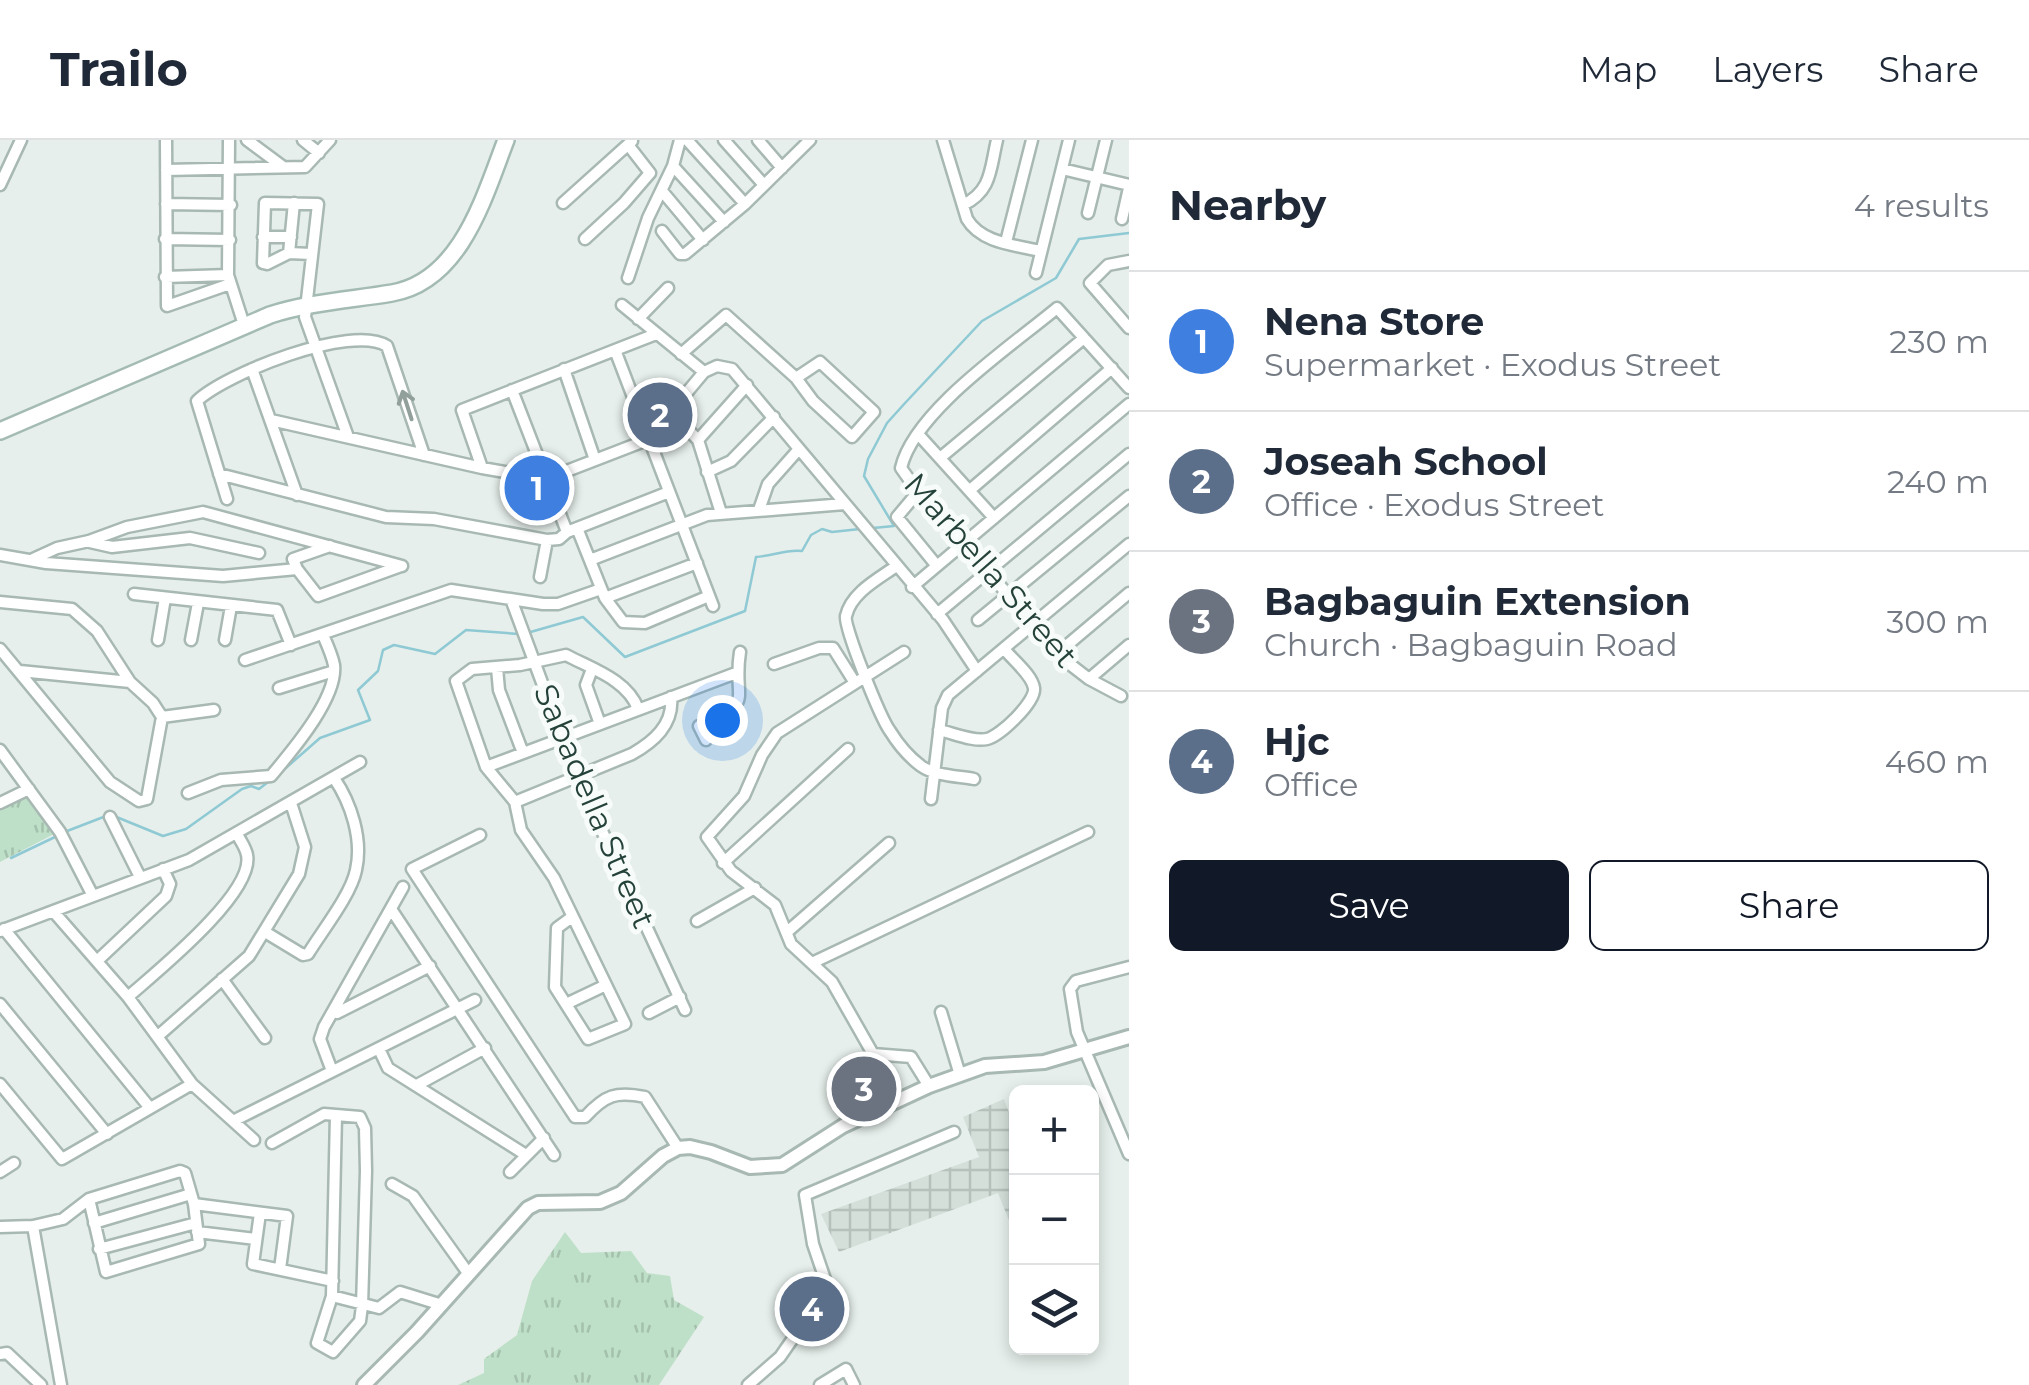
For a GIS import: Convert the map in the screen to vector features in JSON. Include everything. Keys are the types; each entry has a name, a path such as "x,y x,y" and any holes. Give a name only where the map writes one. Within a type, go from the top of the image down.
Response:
{"main road":[{"path":"0,431 244,326 307,307 392,293 433,276 454,253 471,222 506,140"}],"street":[{"path":"0,185 21,140"},
{"path":"166,140 166,303 170,307 229,280"},
{"path":"229,140 229,280 244,326"},
{"path":"248,140 283,167"},
{"path":"303,140 320,153"},
{"path":"166,170 305,167 330,140"},
{"path":"628,278 648,218 684,140 745,204"},
{"path":"724,140 764,185"},
{"path":"662,231 682,255 745,204 810,140"},
{"path":"944,140 973,230 1041,251"},
{"path":"963,206 984,190 997,140"},
{"path":"1006,242 1032,140"},
{"path":"1036,273 1068,140"},
{"path":"1088,213 1106,140"},
{"path":"764,142 782,168"},
{"path":"563,204 631,143 650,172 585,239"},
{"path":"673,166 724,222"},
{"path":"1062,169 1129,187 1122,220"},
{"path":"662,192 703,240"},
{"path":"311,254 289,253 265,264 265,203 318,205 307,307 315,328 314,340 348,438"},
{"path":"289,253 294,203"},
{"path":"166,204 230,204"},
{"path":"263,238 291,238"},
{"path":"166,239 230,240"},
{"path":"1129,260 1108,266 1090,283 1129,328"},
{"path":"165,276 229,280"},
{"path":"638,319 668,288"},
{"path":"622,305 704,372"},
{"name":"Marbella Street","path":"1084,338 1058,308 945,402 918,434 901,468 1058,652 1089,679 1121,696"},
{"path":"681,354 726,316 796,378 813,401 852,437 874,412 820,362 796,378"},
{"path":"482,468 462,410 656,334"},
{"path":"940,458 1084,338 1129,388"},
{"path":"227,499 197,401 314,340 371,340 386,346 424,456"},
{"path":"512,390 546,478 617,618 637,625 711,601 615,350"},
{"path":"271,420 424,456 546,478 647,440 704,372 717,366 732,368 937,614 977,671"},
{"path":"970,490 1112,368"},
{"path":"252,369 297,495"},
{"path":"564,369 595,460"},
{"path":"698,440 747,385"},
{"path":"912,587 1129,404"},
{"path":"672,413 698,440 720,513"},
{"path":"706,472 731,461 774,417"},
{"path":"918,434 994,518"},
{"path":"759,510 768,484 799,448"},
{"path":"937,614 1129,454"},
{"path":"219,474 386,517 434,519 548,540 559,539 572,530 668,492"},
{"path":"918,492 897,517 937,566"},
{"path":"978,620 1129,496"},
{"path":"590,560 681,523 720,513 845,504"},
{"path":"33,559 56,548 90,542 127,528 203,512 330,546 402,566 318,596 293,560 330,546"},
{"path":"90,542 112,547 190,538 259,553"},
{"path":"540,577 548,540"},
{"path":"932,799 944,700 1129,544"},
{"path":"0,556 222,576 296,569"},
{"path":"245,660 450,590 558,604 697,563"},
{"path":"895,566 854,599 846,616 848,636 893,736 921,766 974,779"},
{"path":"1058,652 1129,593"},
{"path":"134,594 277,610 282,614 292,645"},
{"path":"158,640 164,598"},
{"name":"Sabadella Street","path":"511,599 577,777 686,1010"},
{"path":"0,602 72,609 98,631 130,682 153,703 162,717 147,799 139,801 110,782 0,649"},
{"path":"191,640 198,603"},
{"path":"225,640 231,606"},
{"path":"188,793 220,780 271,776 297,746 325,699 334,670 323,635"},
{"path":"1089,679 1129,645"},
{"path":"774,664 819,648 833,648 854,683"},
{"path":"940,730 978,740 992,738 1031,703 1032,681 1004,650"},
{"path":"706,740 699,726 731,713 740,702 742,689 736,673 740,652"},
{"path":"904,652 786,726 770,742 744,796 708,832 708,842 723,863 774,905 792,944 832,982 873,1054 911,1057 929,1086"},
{"path":"572,917 556,928 556,987 588,1039 625,1024 554,878 521,830 514,802 486,767 456,681 472,669 566,655 630,692 638,710"},
{"path":"497,668 500,690 523,754"},
{"path":"592,668 586,685 600,724"},
{"path":"279,688 334,670"},
{"path":"20,672 130,682"},
{"path":"486,767 736,673"},
{"path":"514,802 649,744 668,720 671,698"},
{"path":"162,717 214,710"},
{"path":"723,863 848,749"},
{"path":"0,750 62,836 93,896"},
{"path":"150,1108 2,930 163,869 237,834 360,762"},
{"path":"265,932 303,955 308,954 351,884 357,857 352,811 334,778"},
{"path":"0,803 29,790"},
{"path":"158,1036 249,956 265,932 304,861 302,833 291,803"},
{"path":"110,817 140,877"},
{"path":"814,962 1088,832"},
{"path":"128,997 222,910 246,868 248,857 237,834"},
{"path":"480,835 412,869 575,1117 585,1116 601,1099 626,1093 645,1097 678,1148"},
{"path":"786,932 888,843"},
{"path":"97,961 166,896 170,884 163,869"},
{"path":"332,1071 320,1039 324,1026 402,888"},
{"path":"697,920 755,888"},
{"path":"391,909 554,1154"},
{"path":"53,910 128,997 192,1084 254,1140"},
{"path":"334,1014 430,966"},
{"path":"1129,967 1071,984 1077,1032 1129,1154"},
{"path":"222,979 266,1038"},
{"path":"566,1004 606,985"},
{"path":"649,1013 680,997"},
{"path":"233,1121 475,1000"},
{"path":"0,1004 107,1134"},
{"path":"941,1012 960,1075"},
{"path":"364,1385 528,1208 538,1203 600,1202 620,1193 678,1148 690,1147 750,1167 782,1165 842,1126 929,1086 985,1066 1044,1062 1129,1038"},
{"path":"417,1085 485,1048"},
{"path":"379,1049 388,1068 526,1155"},
{"path":"0,1084 62,1159 192,1084"},
{"path":"272,1142 324,1114 336,1115 360,1117 365,1128 360,1321 333,1352 317,1343 332,1296 336,1115"},
{"path":"748,1385 780,1357 828,1288 813,1244 805,1196 954,1132"},
{"path":"510,1172 544,1138"},
{"path":"0,1172 14,1164"},
{"path":"0,1227 33,1226 67,1218 89,1199 180,1171 185,1173 193,1199 197,1246 108,1272 98,1248 89,1199"},
{"path":"392,1184 413,1196 468,1273"},
{"path":"94,1223 193,1199 288,1216 280,1269"},
{"path":"260,1213 252,1264 333,1282"},
{"path":"33,1226 61,1385"},
{"path":"98,1248 196,1227 256,1239"},
{"path":"332,1296 378,1308 400,1292 442,1305"},
{"path":"0,1354 7,1353 40,1385"},
{"path":"820,1385 846,1369 854,1385"}],"shaded area":[{"path":"1004,1099 1009,1112 1009,1220 998,1193 839,1252 821,1214 979,1157 963,1117"}],"green space":[{"path":"27,796 56,833 0,862 0,809"},
{"path":"565,1232 581,1253 631,1251 647,1273 670,1276 674,1300 704,1317 659,1385 458,1385 484,1373 484,1359 517,1335 532,1281"}],"waterway":[{"path":"873,528 894,526 864,476 868,459 887,423 982,321 1056,278 1079,239 1129,233"},
{"path":"527,633 583,617 625,657 745,611 756,557 802,551 811,535 822,529 860,529"},
{"path":"279,774 320,738 370,720 358,690 378,671 383,650 394,645 435,654 466,630 519,634"},
{"path":"114,816 163,836 186,829 242,789 259,789 272,779"},
{"path":"62,833 106,816"},
{"path":"11,858 55,837"}],"place":[{"name":"Joseah School","path":"660,415"},
{"name":"Nena Store","path":"537,488"},
{"name":"Bagbaguin Extension","path":"864,1089"},
{"name":"Hjc","path":"812,1309"}]}
